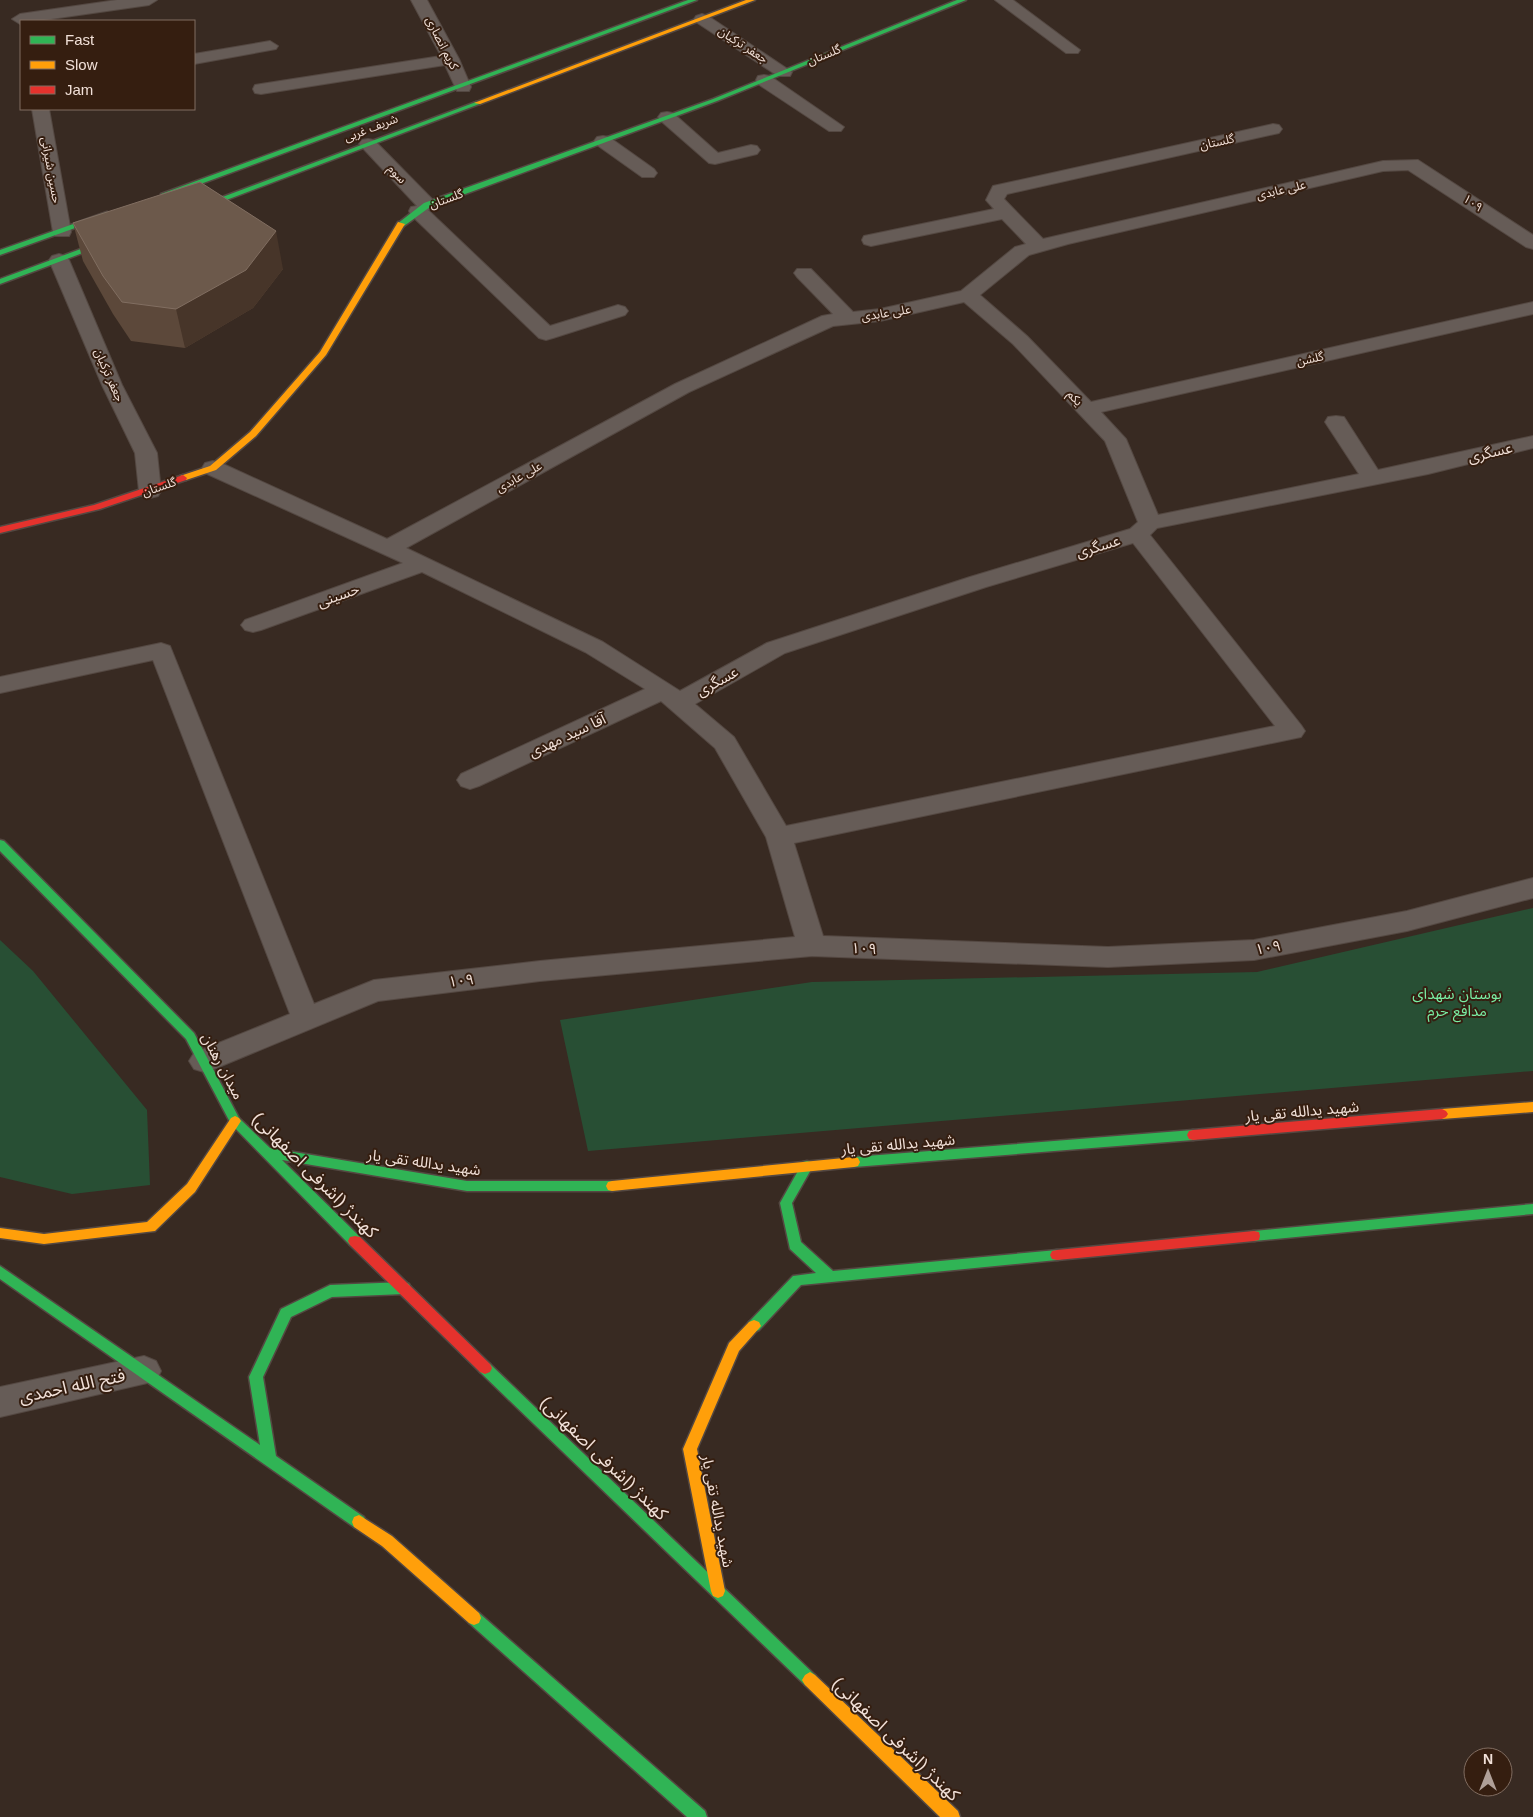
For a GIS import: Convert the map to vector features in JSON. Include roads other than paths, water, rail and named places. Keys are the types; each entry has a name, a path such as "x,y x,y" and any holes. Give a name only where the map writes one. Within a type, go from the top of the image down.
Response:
{"main road":[{"name":"شریف غربی","path":"152,199 463,87 694,0"},
{"name":"شریف غربی","path":"177,216 752,0"},
{"name":"گلستان","path":"0,530 97,507 150,491 212,468 253,434 324,353 402,222 422,208 764,80 963,0"},
{"path":"0,253 124,209"},
{"path":"0,282 132,233"},
{"name":"میدان رهنان","path":"0,844 190,1036 235,1121 191,1188 150,1227 44,1239 0,1233"},
{"name":"شهید یدالله تقی یار","path":"268,1153 467,1186 625,1186 807,1166 1533,1107"},
{"name":"کهندژ (اشرفی اصفهانی)","path":"235,1121 404,1288 952,1817"},
{"path":"807,1166 786,1203 795,1245 830,1277"},
{"name":"شهید یدالله تقی یار","path":"718,1591 690,1449 734,1347 798,1280 1533,1210"},
{"path":"0,1272 387,1540 698,1817"},
{"path":"269,1458 256,1377 286,1313 330,1291 404,1288"}],"street":[{"path":"14,0 21,20"},
{"path":"27,20 149,0"},
{"name":"کریم انصاری","path":"419,0 451,59 463,87"},
{"path":"1003,0 1072,50"},
{"name":"جعفر ترکیان","path":"702,18 784,72"},
{"path":"195,58 270,46"},
{"path":"260,89 451,59"},
{"path":"764,80 835,127"},
{"name":"حسین شیرانی","path":"40,110 62,232"},
{"path":"667,117 715,160 751,150"},
{"name":"گلستان","path":"1039,246 995,200 999,190 1273,129"},
{"path":"603,140 648,173"},
{"name":"سوم","path":"368,144 422,208 546,334 618,311"},
{"name":"۱۰۹","path":"1412,164 1533,243"},
{"name":"علی عابدی","path":"388,548 682,388 829,320 880,315 968,295 1022,251 1039,246 1383,166 1412,164"},
{"path":"871,240 1007,212"},
{"name":"جعفر ترکیان","path":"59,260 112,385 146,453 150,491"},
{"path":"804,273 848,318"},
{"name":"یکم","path":"780,837 1292,731 1144,529 1115,438 1020,340 968,295"},
{"name":"گلشن","path":"1087,409 1533,308"},
{"path":"1336,422 1372,478"},
{"name":"عسگری","path":"671,696 776,648 1144,529 1533,442"},
{"path":"212,468 423,564 594,647 671,696 725,743 780,837 812,946"},
{"name":"حسینی","path":"253,625 423,564"},
{"path":"0,684 161,651 306,1019"},
{"name":"آقا سید مهدی","path":"470,780 671,696"},
{"name":"۱۰۹","path":"204,1062 374,991 540,971 812,946 1108,957 1254,950 1407,921 1533,888"},
{"name":"فتح الله احمدی","path":"0,1402 144,1371"}],"park label":[{"name":"بوستان شهدای مدافع حرم","path":"1457,1002"}]}
